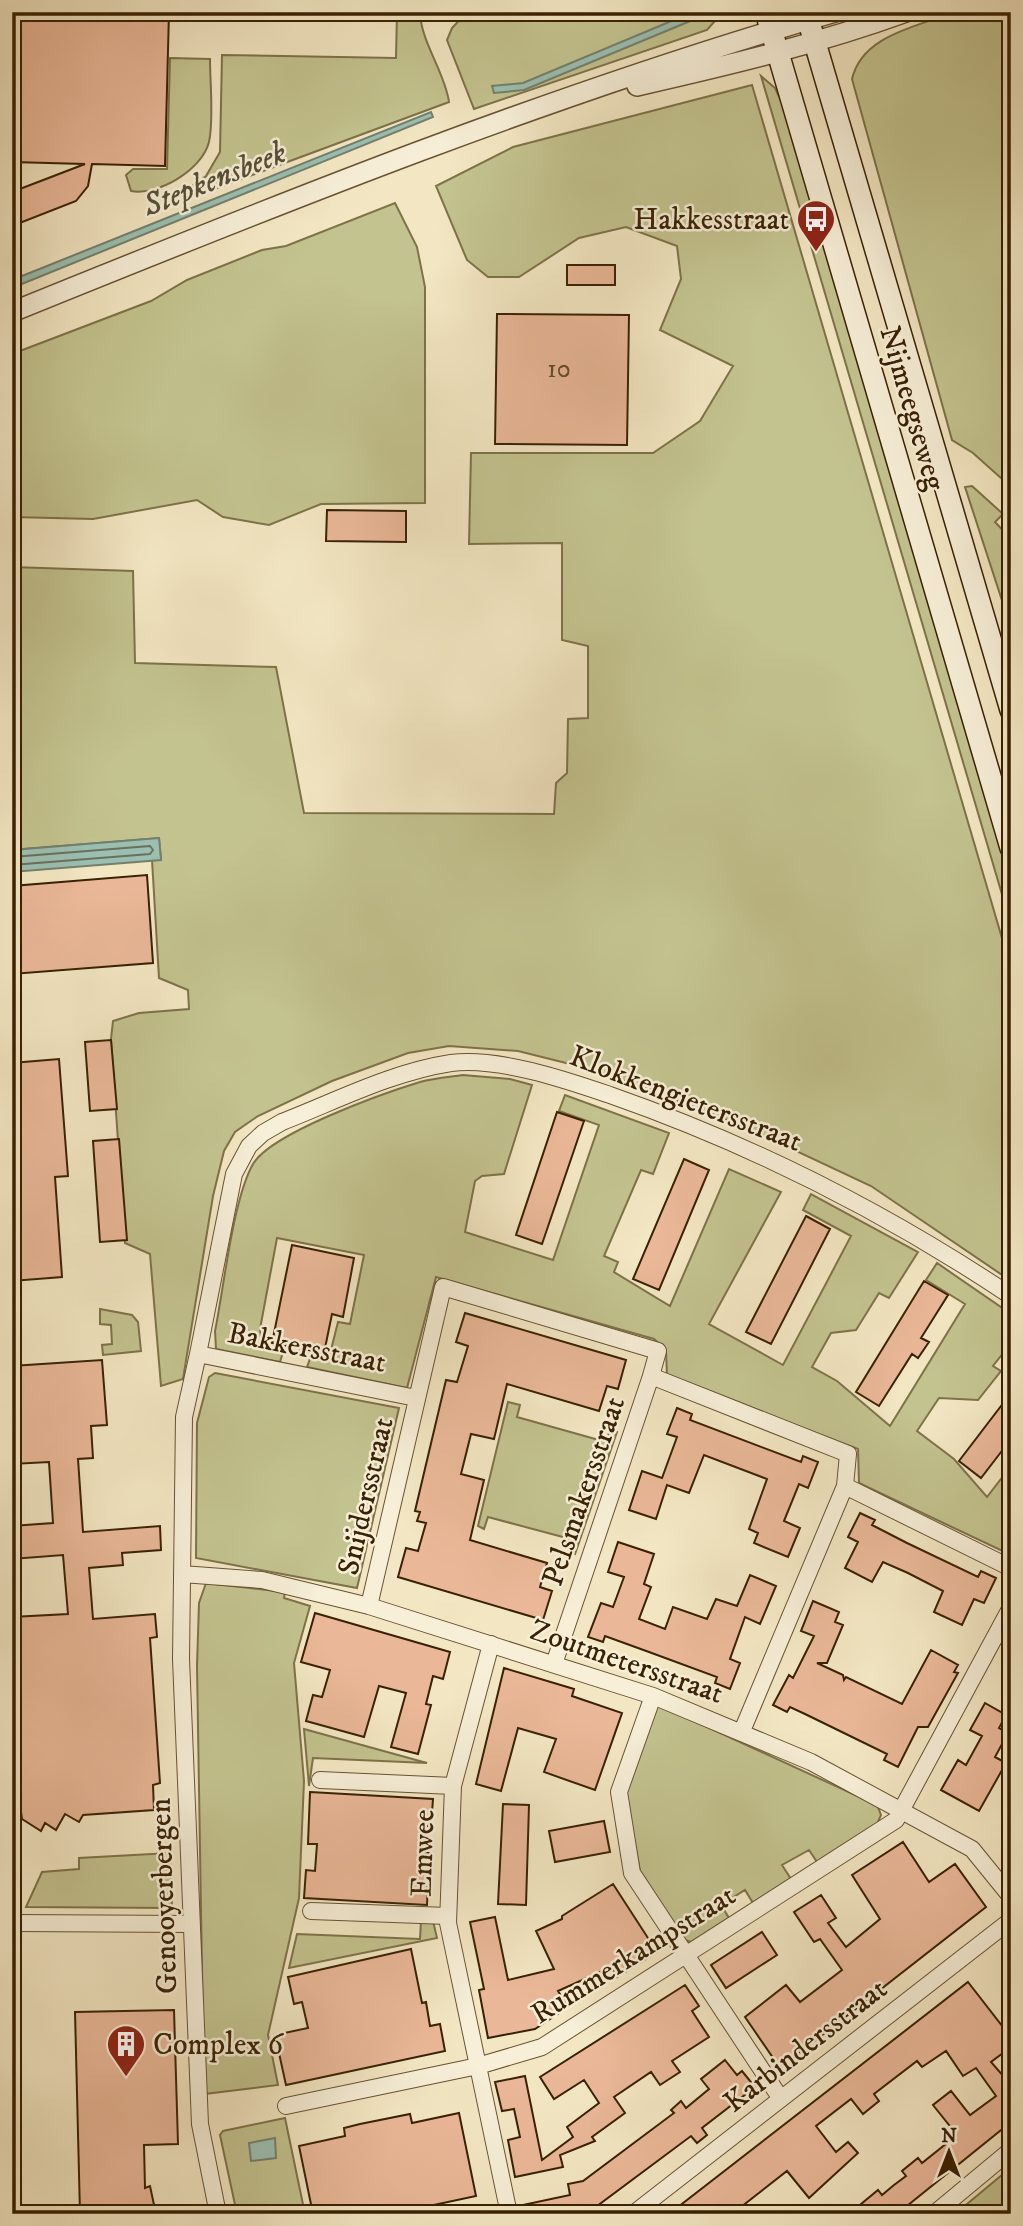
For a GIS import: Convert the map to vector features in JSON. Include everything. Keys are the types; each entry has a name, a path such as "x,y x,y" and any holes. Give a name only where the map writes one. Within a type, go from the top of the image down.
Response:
{"main road":[{"name":"Nijmeegseweg","path":"807,16 1011,710"},
{"name":"Nijmeegseweg","path":"769,21 1007,819 1011,848"}],"street":[{"path":"12,313 407,155 769,21 835,12"},
{"path":"541,107 778,53 906,12"},
{"name":"Klokkengietersstraat","path":"198,1354 234,1174 249,1146 262,1133 282,1122 408,1073 453,1063 501,1066 556,1076 683,1120 809,1176 933,1244 1011,1296"},
{"name":"Snijdersstraat","path":"369,1606 443,1287 658,1351 651,1376"},
{"name":"Bakkersstraat","path":"182,1574 184,1417 198,1354 416,1398"},
{"path":"651,1376 848,1454 845,1486 742,1731"},
{"name":"Pelsmakersstraat","path":"554,1664 651,1376"},
{"path":"845,1486 1011,1568"},
{"name":"Zoutmetersstraat","path":"182,1574 262,1580 369,1606 653,1696 811,1762 972,1849 1011,1897"},
{"name":"Genooyerbergen","path":"182,1574 181,1658 200,2124 218,2214"},
{"path":"902,1811 1011,1607"},
{"name":"Emwee","path":"491,1644 453,1786 448,1916 509,2214"},
{"path":"653,1696 619,1791 632,1872 780,2099"},
{"path":"320,1780 453,1786"},
{"name":"Rummerkampstraat","path":"286,2106 478,2066 542,2047 896,1820 902,1811"},
{"path":"311,1911 448,1916"},
{"name":"Karbindersstraat","path":"633,2214 1011,1920"},
{"path":"12,1923 191,1924"},
{"path":"934,2214 1010,2157"}],"green space":[{"path":"397,12 420,12 424,35 449,102 185,200 182,193 206,176 220,152 222,55 396,58"},
{"path":"467,12 723,12 707,30 474,109 447,40 452,28"},
{"path":"954,12 1011,12 1011,487 973,453 952,440 852,79 858,64 879,42 908,28"},
{"path":"170,58 210,59 212,112 209,142 198,162 178,179 154,189 131,191 126,175 133,169 167,169"},
{"path":"761,76 775,88 783,105 1011,882 1011,925"},
{"path":"752,85 1011,969 1011,1281 871,1186 743,1126 598,1071 518,1051 449,1046 408,1053 332,1081 258,1116 235,1132 224,1151 213,1196 183,1379 161,1386 150,1254 125,1243 111,1039 113,1021 139,1013 189,1009 188,990 159,978 152,860 161,859 159,838 12,850 12,567 133,571 135,663 276,667 304,813 554,814 556,783 567,773 568,719 588,718 588,646 562,640 562,543 469,544 471,453 653,453 700,421 733,366 660,330 681,279 677,246 626,227 579,238 519,277 488,277 467,260 436,186 513,147"},
{"path":"395,203 417,247 425,287 425,503 321,504 269,525 223,517 197,500 93,519 12,517 12,354 151,301 187,280 262,250 286,246"},
{"path":"972,486 1003,514 995,522 1011,539 1011,628 965,487"},
{"path":"463,1075 510,1079 532,1085 504,1174 482,1176 475,1181 465,1232 553,1260 599,1125 559,1111 565,1095 669,1133 653,1174 641,1170 604,1256 618,1262 614,1272 670,1306 729,1169 781,1192 709,1324 783,1365 851,1236 803,1210 811,1194 918,1252 889,1298 879,1293 856,1330 831,1333 812,1367 837,1381 890,1426 965,1304 926,1280 937,1263 1011,1314 1011,1343 993,1366 1001,1371 978,1400 939,1398 917,1431 954,1459 987,1497 1011,1466 1011,1555 859,1483 858,1449 667,1376 666,1350 654,1339 436,1277 407,1388 307,1367 311,1356 329,1358 338,1322 350,1324 364,1255 277,1238 260,1329 263,1349 283,1352 280,1362 216,1349 215,1331 235,1221 246,1179 253,1164 264,1152 304,1127 420,1082"},
{"path":"100,1309 132,1315 138,1322 141,1351 103,1355 102,1345 112,1344 111,1325 100,1324"},
{"path":"215,1373 399,1408 357,1588 196,1558 197,1423 209,1377"},
{"path":"508,1402 520,1405 517,1417 606,1442 610,1430 617,1432 575,1554 571,1553 574,1540 488,1517 484,1529 478,1526"},
{"path":"206,1583 285,1592 284,1598 310,1606 294,1663 304,1781 299,1898 268,2035 278,2085 204,2094 197,1666 199,1603"},
{"path":"657,1704 877,1805 881,1815 877,1824 817,1862 809,1850 782,1865 791,1879 753,1903 745,1890 721,1905 729,1918 691,1942 685,1940 640,1871 625,1792"},
{"path":"304,1729 427,1763 313,1758 309,1786"},
{"path":"170,1853 172,1908 26,1907 42,1872 79,1869 79,1858"},
{"path":"421,1921 433,1921 437,1938 289,1968 297,1934 420,1939"},
{"path":"285,2118 305,2214 237,2214 220,2135 223,2131"},
{"path":"1003,2174 1011,2214 955,2214"}],"water":[{"path":"693,12 712,12 524,90 494,93 492,86 523,83"},
{"path":"431,112 433,117 12,288 12,280"},
{"path":"159,838 161,860 12,872 12,850"},
{"path":"275,2138 276,2158 251,2161 249,2143"}],"building":[{"path":"12,12 169,12 165,166 92,164 88,186 76,201 12,226 12,192 85,164 12,162"},
{"path":"567,265 615,265 615,285 567,285"},
{"path":"497,314 629,315 627,445 495,444"},
{"path":"327,510 406,511 406,542 326,541"},
{"path":"147,875 153,963 12,974 12,886"},
{"path":"111,1040 117,1109 90,1111 85,1042"},
{"path":"59,1059 68,1176 55,1177 62,1277 12,1281 12,1063"},
{"path":"557,1112 584,1121 542,1244 516,1235"},
{"path":"119,1139 127,1240 100,1242 93,1141"},
{"path":"684,1159 709,1170 659,1290 633,1279"},
{"path":"806,1216 830,1229 771,1344 746,1332"},
{"path":"292,1245 354,1258 343,1317 332,1314 324,1353 272,1343"},
{"path":"924,1281 948,1295 921,1338 929,1342 918,1358 912,1354 879,1406 856,1392"},
{"path":"465,1313 626,1360 618,1389 607,1386 599,1411 507,1384 494,1439 471,1434 461,1474 484,1480 470,1540 547,1563 540,1587 552,1591 543,1620 398,1577 406,1548 418,1551 426,1523 417,1521 420,1512 415,1511 446,1380 457,1382 468,1346 456,1342"},
{"path":"102,1360 107,1425 91,1426 93,1458 78,1459 83,1532 160,1526 161,1550 122,1553 123,1565 89,1568 93,1619 155,1614 157,1637 150,1638 160,1783 153,1785 154,1810 83,1815 79,1822 65,1814 56,1830 45,1823 41,1831 22,1819 21,1812 15,1812 12,1617 68,1614 63,1555 12,1559 12,1526 53,1523 49,1462 12,1464 12,1366"},
{"path":"1011,1393 1011,1439 981,1478 959,1461"},
{"path":"677,1408 692,1414 690,1420 801,1462 803,1456 818,1462 808,1488 799,1484 784,1521 800,1528 788,1557 754,1543 758,1533 749,1529 767,1479 704,1455 689,1493 667,1485 656,1519 629,1510 642,1471 662,1478 677,1437 667,1434"},
{"path":"860,1513 875,1520 872,1525 978,1577 981,1571 996,1578 984,1603 974,1599 962,1625 934,1612 943,1591 908,1573 883,1562 872,1582 845,1568 858,1542 848,1537"},
{"path":"618,1542 654,1554 644,1584 651,1587 639,1619 665,1629 673,1607 707,1619 716,1599 737,1606 750,1575 776,1586 760,1624 745,1617 730,1659 740,1663 730,1689 715,1683 717,1677 649,1652 605,1636 603,1642 588,1637 601,1603 613,1607 624,1577 608,1572"},
{"path":"813,1601 839,1612 835,1622 843,1625 827,1663 817,1663 843,1675 844,1680 846,1677 902,1704 931,1650 958,1665 954,1672 958,1673 928,1727 918,1727 898,1767 884,1760 887,1754 790,1707 787,1712 773,1705 789,1675 793,1678 814,1636 801,1631"},
{"path":"315,1613 450,1652 443,1679 433,1676 426,1704 431,1705 418,1754 391,1747 406,1693 379,1686 364,1737 306,1721 313,1695 322,1697 330,1670 301,1662"},
{"path":"504,1668 574,1689 572,1696 622,1713 595,1790 544,1772 556,1739 518,1728 501,1791 476,1784"},
{"path":"985,1703 1006,1715 999,1728 1008,1733 995,1757 1006,1763 979,1811 941,1790 958,1760 966,1765 982,1736 970,1730"},
{"path":"310,1792 433,1799 431,1826 422,1826 421,1853 429,1853 427,1905 304,1898 306,1870 315,1871 317,1844 308,1844"},
{"path":"503,1804 529,1805 526,1905 498,1904"},
{"path":"604,1821 610,1852 555,1862 549,1831"},
{"path":"903,1842 929,1882 955,1864 986,1907 780,2068 745,2017 786,1985 800,2002 842,1970 820,1939 814,1942 794,1912 821,1895 836,1918 828,1923 846,1947 880,1919 852,1875"},
{"path":"613,1884 657,1952 617,1977 611,1967 558,1991 568,2007 535,2029 488,2038 479,1990 484,1989 470,1922 495,1917 508,1980 554,1969 536,1931 562,1919 562,1916"},
{"path":"762,1932 777,1955 726,1988 711,1965"},
{"path":"411,1949 422,2003 426,2002 430,2026 440,2024 445,2051 286,2085 275,2035 308,2028 302,2002 294,2004 288,1977"},
{"path":"968,1982 1003,2027 1011,2028 1011,2047 991,2062 1011,2085 1011,2122 897,2214 849,2214 878,2190 882,2195 906,2176 902,2171 918,2158 922,2163 947,2143 943,2138 953,2130 933,2105 951,2091 970,2115 996,2096 976,2068 963,2076 946,2051 922,2067 917,2061 874,2094 879,2101 863,2114 851,2099 816,2126 836,2152 848,2142 858,2153 809,2198 787,2171 732,2214 669,2214"},
{"path":"685,1985 699,2006 692,2011 709,2037 672,2061 680,2072 660,2085 651,2072 614,2097 625,2113 592,2137 595,2141 560,2155 563,2167 515,2177 508,2140 520,2137 514,2109 502,2111 495,2082 525,2076 542,2160 573,2137 567,2127 599,2103 584,2080 554,2099 540,2077"},
{"name":"Complex 6","path":"174,2010 178,2144 144,2145 145,2188 150,2186 156,2214 80,2214 75,2012"},
{"path":"725,2060 737,2075 742,2071 755,2087 702,2128 707,2135 697,2143 691,2136 593,2209 571,2214 519,2214 518,2206 570,2195 568,2184 583,2181 674,2113 671,2110 681,2101 686,2108 709,2089 701,2079"},
{"path":"459,2113 476,2196 429,2206 431,2214 313,2214 299,2146 345,2136 344,2128 360,2124 410,2114 412,2123"}],"place":[{"name":"Hakkesstraat","path":"816,253"},
{"name":"Complex 6","path":"126,2078"}],"water label":[{"name":"Stepkensbeek","path":"214,178"}]}
